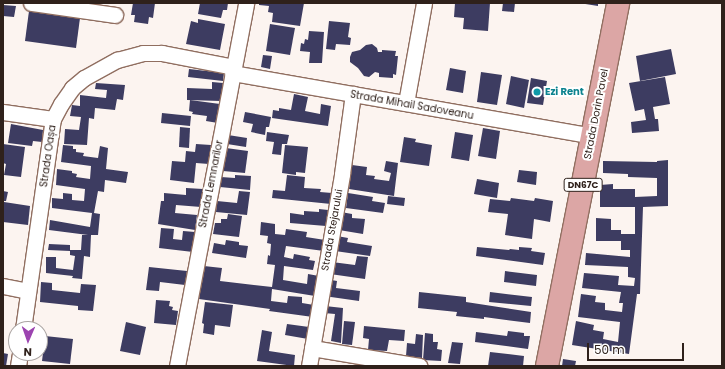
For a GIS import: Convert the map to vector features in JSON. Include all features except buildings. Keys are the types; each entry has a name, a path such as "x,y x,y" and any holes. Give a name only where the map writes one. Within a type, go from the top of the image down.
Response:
{"main road":[{"name":"Strada Dorin Pavel","path":"547,366 618,3"}],"street":[{"path":"31,3 116,15"},
{"name":"Strada Lemnarilor","path":"177,366 246,3"},
{"path":"406,103 424,3"},
{"name":"Strada Oașa","path":"24,321 53,119 72,88 100,69 131,55 143,53 162,53 233,70"},
{"name":"Strada Mihail Sadoveanu","path":"233,70 353,94 593,136"},
{"name":"Strada Stejarului","path":"309,366 353,94"},
{"path":"3,112 53,119"},
{"path":"3,286 28,291"},
{"path":"312,348 420,366"}],"place":[{"name":"Ezi Rent","path":"537,92"}]}
